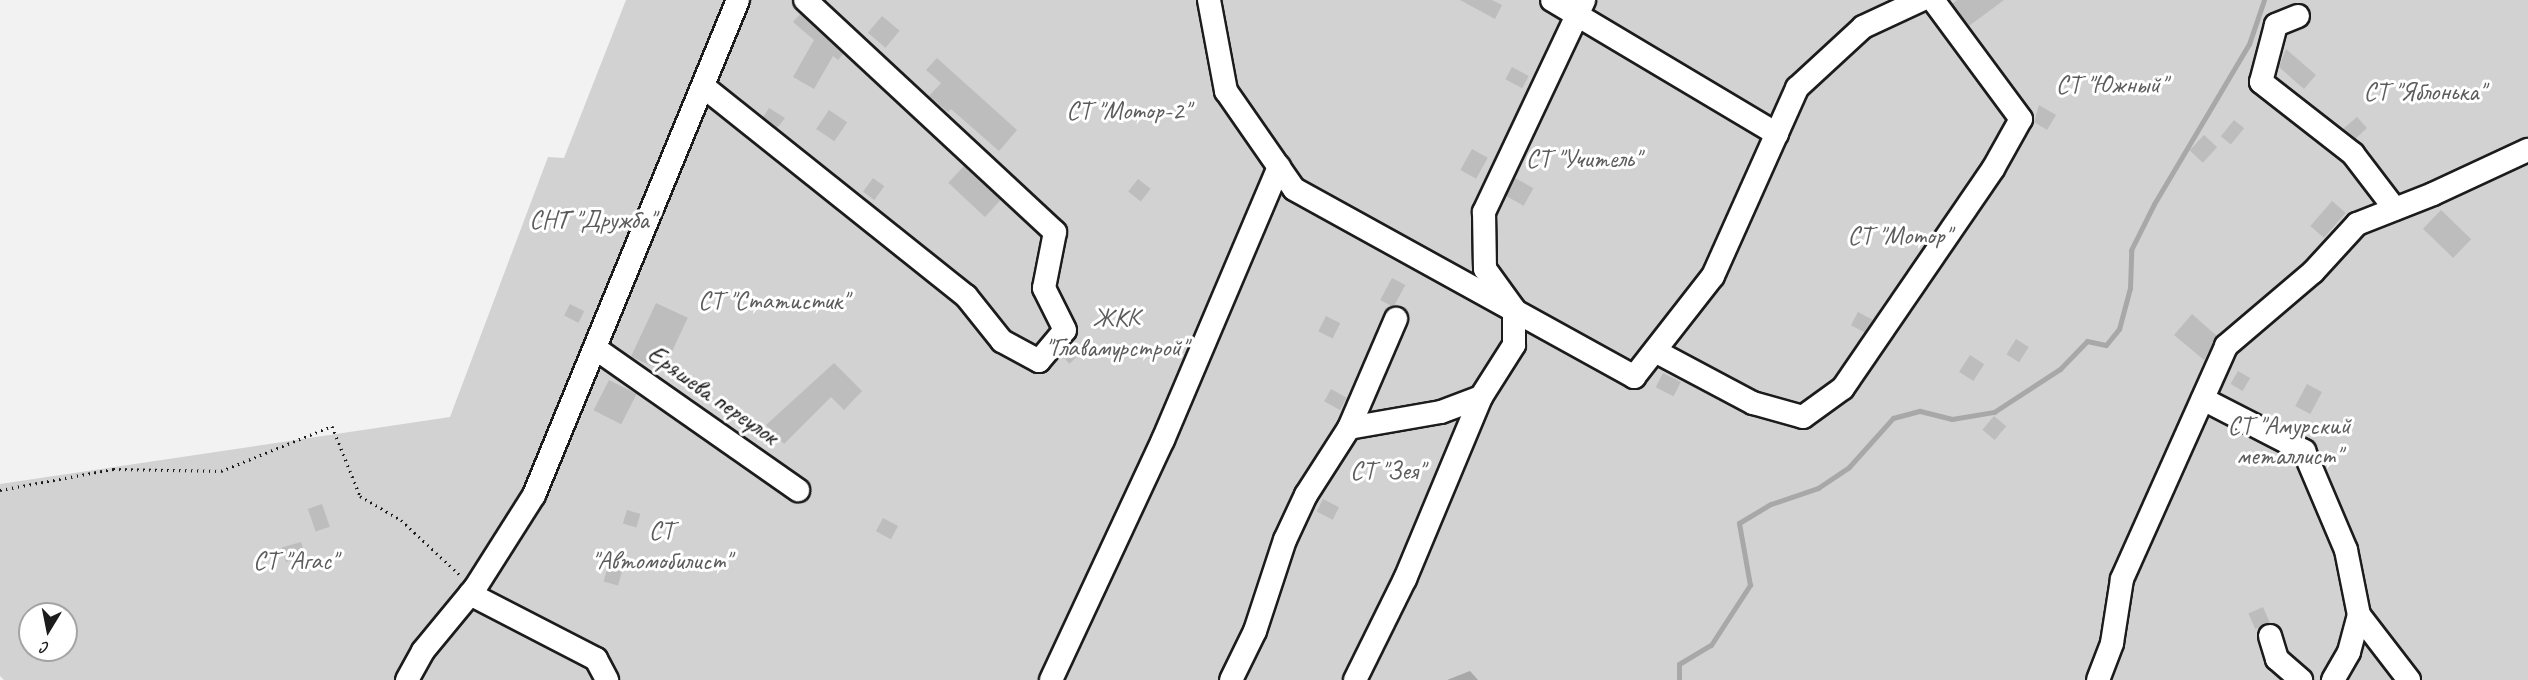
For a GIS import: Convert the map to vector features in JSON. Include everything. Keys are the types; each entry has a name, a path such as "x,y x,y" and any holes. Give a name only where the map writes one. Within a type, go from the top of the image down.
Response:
{"street":[{"path":"407,680 423,651 473,591 534,495 738,0"},
{"path":"704,87 966,296 1002,341 1039,361 1065,330 1044,288 1055,232 805,0"},
{"path":"1209,0 1226,91 1294,189 1634,377 1713,276 1797,88 1863,27 1921,0"},
{"path":"1552,0 1581,7 1777,134"},
{"path":"1655,351 1753,403 1803,417 1843,388 1993,169 2021,119 1933,0"},
{"path":"1355,680 1405,579 1481,397 1514,345 1514,309 1485,268 1484,212 1581,7"},
{"path":"2298,16 2276,26 2261,82 2353,154 2395,209"},
{"path":"2098,680 2112,643 2122,579 2226,346 2313,272 2356,224 2528,150"},
{"path":"1051,680 1163,440 1279,167"},
{"path":"1231,680 1255,631 1285,540 1306,495 1349,428 1396,319"},
{"name":"Еряшева переулок","path":"596,348 798,490"},
{"path":"1349,428 1441,412 1481,397"},
{"path":"2203,399 2304,451 2346,550 2359,615 2409,680"},
{"path":"473,591 597,659 607,680"},
{"path":"2333,680 2349,652 2359,615"},
{"path":"2270,636 2277,659 2301,680"}],"path":[{"path":"0,490 113,469 220,471 332,426 360,496 400,520 473,591"}],"green space":[{"path":"626,0 2528,0 2528,680 4,680 0,676 0,484 450,417 548,157 564,158"}],"shaded area":[{"path":"1470,671 1478,680 1447,680"}],"building":[{"path":"1460,0 1492,0 1502,5 1495,19"},
{"path":"1957,0 2004,0 1969,26 1952,4"},
{"path":"800,14 843,54 838,60 833,56 814,89 793,77 814,40 793,22"},
{"path":"882,16 900,31 885,48 868,33"},
{"path":"2286,49 2316,75 2304,89 2279,67"},
{"path":"937,58 1017,130 999,151 951,109 948,112 929,96 941,83 926,70"},
{"path":"1512,67 1529,76 1522,88 1505,79"},
{"path":"2039,105 2056,115 2047,130 2034,122"},
{"path":"769,108 785,118 777,128 763,117"},
{"path":"829,110 847,122 834,141 816,129"},
{"path":"2357,117 2367,128 2355,139 2343,129"},
{"path":"2234,120 2244,128 2231,145 2221,136"},
{"path":"2204,135 2217,147 2203,163 2190,150"},
{"path":"1472,149 1488,158 1476,179 1460,170"},
{"path":"964,166 1001,200 985,217 948,183"},
{"path":"873,178 884,186 874,200 863,192"},
{"path":"1515,178 1533,188 1524,206 1505,195"},
{"path":"1138,179 1151,189 1141,201 1128,192"},
{"path":"2332,201 2346,213 2324,238 2310,226"},
{"path":"2441,210 2471,239 2453,258 2423,229"},
{"path":"1392,278 1405,285 1394,307 1380,300"},
{"path":"656,303 688,318 663,371 631,356"},
{"path":"570,304 584,311 578,323 564,316"},
{"path":"1858,312 1873,320 1866,333 1851,325"},
{"path":"2192,314 2217,336 2204,360 2174,335"},
{"path":"1326,316 1340,323 1333,338 1318,331"},
{"path":"2016,339 2029,347 2019,362 2006,354"},
{"path":"1071,344 1080,353 1070,364 1060,355"},
{"path":"1970,355 1984,364 1973,381 1959,372"},
{"path":"834,363 862,391 844,410 831,397 784,444 766,425"},
{"path":"2238,371 2250,378 2243,391 2230,384"},
{"path":"1663,373 1681,382 1674,396 1656,387"},
{"path":"609,380 637,394 621,424 594,410"},
{"path":"2307,384 2322,392 2310,414 2295,406"},
{"path":"1331,389 1347,398 1340,410 1324,401"},
{"path":"1994,416 2006,426 1995,440 1982,430"},
{"path":"1323,499 1339,507 1333,520 1317,511"},
{"path":"322,504 330,527 316,532 308,509"},
{"path":"627,510 640,514 636,527 623,523"},
{"path":"883,518 898,526 891,539 876,531"},
{"path":"301,542 305,556 286,562 282,548"},
{"path":"608,566 622,570 618,586 604,581"},
{"path":"2263,607 2270,623 2255,629 2248,614"}],"waterway":[{"path":"1679,680 1679,664 1711,645 1750,585 1739,523 1771,504 1818,488 1849,467 1893,418 1920,411 1952,419 1994,412 2060,369 2087,341 2106,345 2119,329 2130,288 2131,250 2154,204 2249,44 2264,0"}],"park label":[{"name":"СТ \"Южный\"","path":"2111,85"},
{"name":"СТ \"Яблонька\"","path":"2424,92"},
{"name":"СТ \"Мотор-2\"","path":"1128,111"},
{"name":"СТ \"Учитель\"","path":"1583,159"},
{"name":"СНТ \"Дружба\"","path":"592,220"},
{"name":"СТ \"Мотор\"","path":"1899,236"},
{"name":"СТ \"Статистик\"","path":"773,301"},
{"name":"ЖКК \"Главамурстрой\"","path":"1116,333"},
{"name":"СТ \"Амурский металлист\"","path":"2289,441"},
{"name":"СТ \"Зея\"","path":"1387,471"},
{"name":"СТ \"Автомобилист\"","path":"661,546"},
{"name":"СТ \"Агас\"","path":"295,561"}]}
